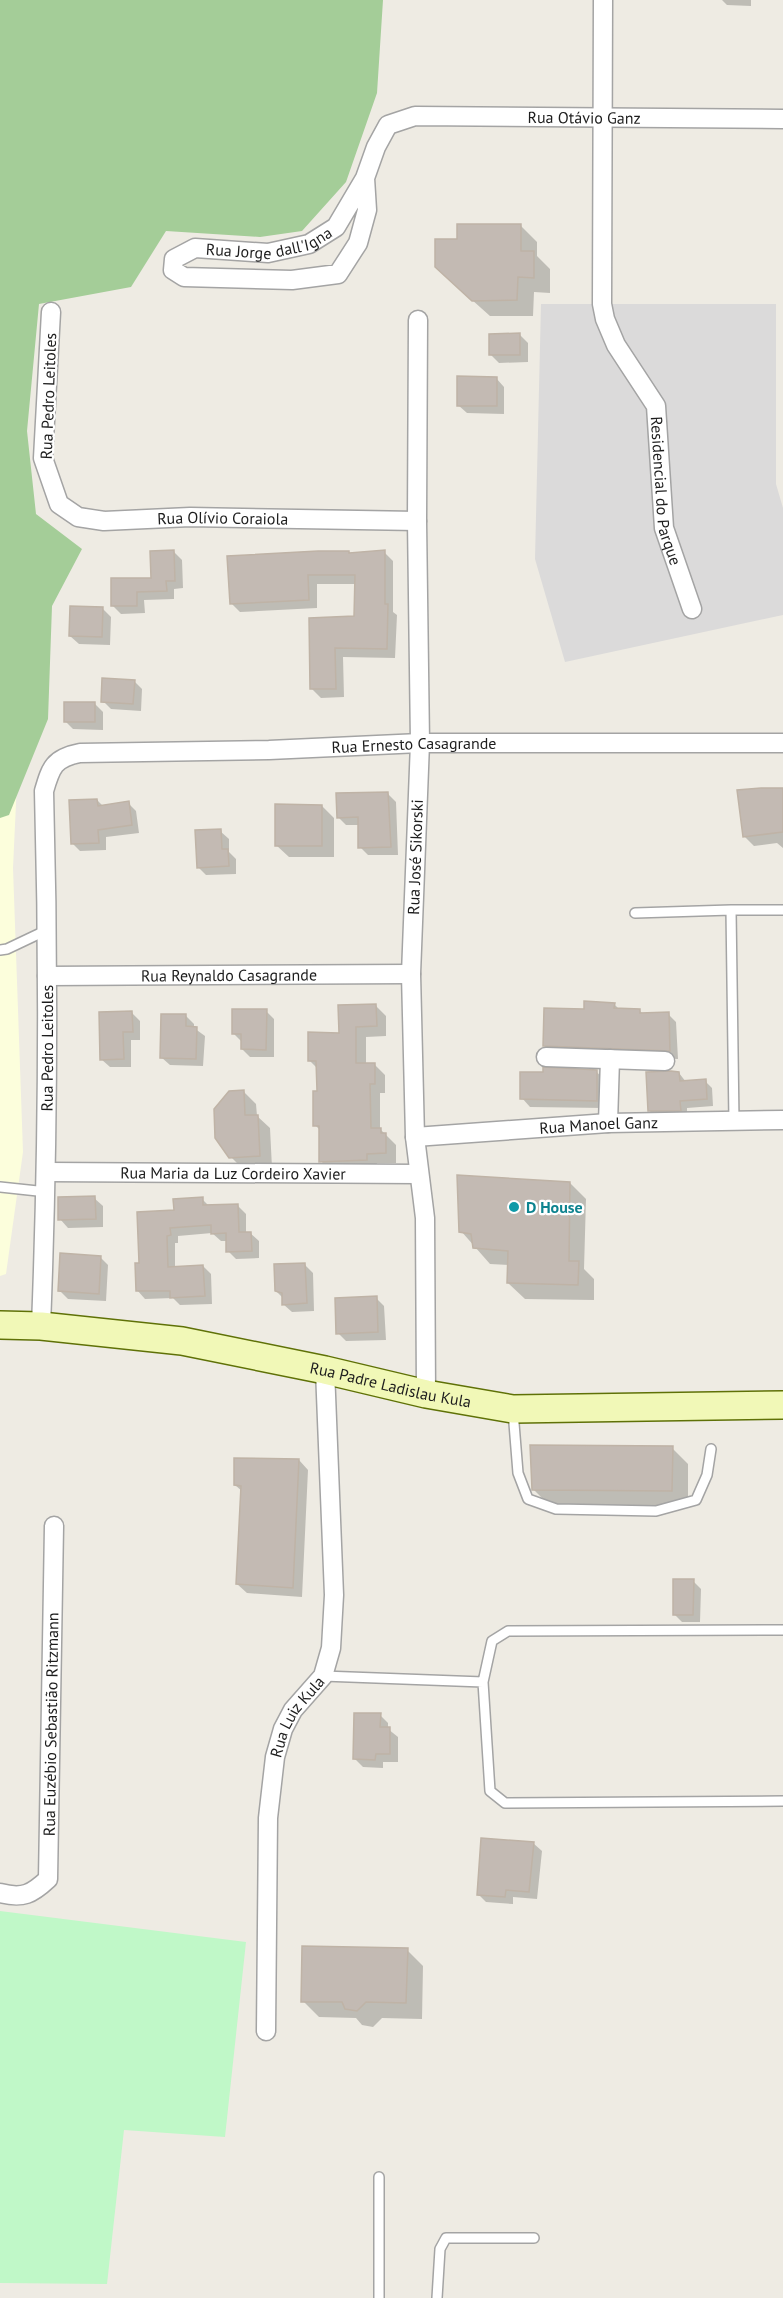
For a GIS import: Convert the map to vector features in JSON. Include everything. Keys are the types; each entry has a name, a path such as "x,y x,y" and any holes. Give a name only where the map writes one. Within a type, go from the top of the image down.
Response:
{"street":[{"name":"Residencial do Parque","path":"603,0 602,276 605,319 616,345 656,406 664,528 692,609"},
{"name":"Rua Otávio Ganz","path":"388,125 415,116 783,119"},
{"name":"Rua Jorge dall'Igna","path":"365,178 367,210 358,243 338,274 292,280 184,277 173,270 174,259 195,248 268,253 309,244 336,226 365,178 376,147 388,125"},
{"name":"Rua Pedro Leitoles","path":"49,480 44,458 51,312"},
{"name":"Rua José Sikorski","path":"417,320 420,743 411,974 415,1137 425,1218 426,1394"},
{"name":"Rua Olívio Coraiola","path":"49,480 59,504 78,517 104,521 190,517 417,520"},
{"name":"Rua Ernesto Casagrande","path":"50,772 63,756 80,753 269,750 420,743 783,743"},
{"name":"Rua Pedro Leitoles","path":"41,1326 47,1192 48,929 44,791 50,772"},
{"name":"Rua Reynaldo Casagrande","path":"47,976 411,974"},
{"path":"546,1058 665,1061"},
{"path":"608,1123 610,1059"},
{"name":"Rua Manoel Ganz","path":"415,1137 608,1123 783,1120"},
{"name":"Rua Maria da Luz Cordeiro Xavier","path":"47,1172 418,1174"},
{"name":"Rua Padre Ladislau Kula","path":"0,1325 41,1326 182,1341 325,1370 426,1394 513,1409 783,1405"},
{"name":"Rua Luiz Kula","path":"266,2031 268,1818 274,1757 283,1729 293,1710 323,1677 331,1648 334,1595 325,1370"},
{"name":"Rua Euzébio Sebastião Ritzmann","path":"5,1895 32,1894 48,1879 54,1526"}],"lane":[{"path":"731,910 734,1121"},
{"path":"635,913 783,910"},
{"path":"0,950 7,949 48,929"},
{"path":"0,1187 47,1192"},
{"path":"513,1409 518,1473 528,1499 556,1509 656,1511 696,1500 707,1475 711,1449"},
{"path":"783,1630 508,1631 492,1641 483,1682 490,1791 505,1803 783,1802"},
{"path":"323,1677 483,1682"},
{"path":"379,2177 379,2298"},
{"path":"437,2298 440,2249 446,2238 534,2238"}],"shaded area":[{"path":"541,304 776,304 776,484 783,508 783,615 565,662 535,559"},
{"path":"0,330 23,653 13,868 23,1152 6,1274 0,1276"}],"green space":[{"path":"0,0 383,0 377,93 346,182 302,231 260,237 166,231 131,287 39,304 27,431 36,514 82,549 52,606 48,719 9,815 0,818"},
{"path":"0,1911 246,1942 225,2137 124,2130 107,2284 0,2283"}],"building":[{"path":"457,224 521,224 521,251 534,251 534,278 518,277 517,300 472,301 435,267 435,239 457,239"},
{"path":"520,333 520,355 489,355 489,334"},
{"path":"457,376 497,377 497,406 457,406"},
{"path":"174,550 175,581 166,581 167,591 137,592 137,606 111,606 111,578 151,578 150,551"},
{"path":"385,550 385,604 388,604 387,649 335,648 336,689 310,689 309,618 354,616 355,575 308,575 309,600 230,604 227,556"},
{"path":"70,606 103,607 102,637 69,636"},
{"path":"102,678 135,680 133,704 101,702"},
{"path":"64,702 95,702 95,722 64,722"},
{"path":"783,788 783,832 743,837 737,790"},
{"path":"388,792 391,847 358,848 358,817 337,818 336,793"},
{"path":"97,799 98,806 129,801 132,825 98,830 99,843 71,844 69,800"},
{"path":"275,804 322,805 322,846 275,846"},
{"path":"221,829 222,849 228,849 229,866 197,868 195,830"},
{"path":"584,1001 615,1003 614,1008 640,1009 640,1013 669,1012 670,1051 543,1046 544,1008 584,1009"},
{"path":"376,1004 377,1026 356,1027 356,1063 375,1063 375,1084 370,1084 371,1128 381,1128 381,1133 386,1133 386,1153 367,1154 367,1160 319,1162 319,1126 313,1126 313,1091 317,1091 316,1061 308,1061 308,1032 339,1033 338,1005"},
{"path":"232,1009 267,1009 266,1050 241,1049 241,1034 232,1034"},
{"path":"132,1011 133,1032 123,1032 124,1059 100,1060 99,1012"},
{"path":"161,1014 186,1014 186,1026 197,1027 196,1059 160,1058"},
{"path":"543,1067 597,1070 597,1101 520,1099 520,1072 543,1072"},
{"path":"646,1072 679,1072 680,1081 706,1079 707,1099 680,1101 681,1111 648,1111"},
{"path":"244,1090 245,1115 258,1115 260,1156 229,1158 215,1138 214,1109 229,1091"},
{"name":"D House","path":"457,1175 570,1182 569,1261 579,1261 578,1285 507,1283 508,1251 473,1248 471,1234 459,1232"},
{"path":"95,1196 96,1219 58,1220 58,1197"},
{"path":"203,1197 203,1205 238,1204 239,1232 251,1232 252,1251 226,1252 226,1233 211,1234 211,1225 170,1228 171,1235 167,1236 168,1267 203,1265 205,1296 170,1298 170,1291 136,1291 135,1263 139,1263 137,1212 174,1210 173,1199"},
{"path":"60,1253 101,1256 99,1294 58,1291"},
{"path":"305,1263 307,1303 282,1305 282,1293 275,1291 274,1264"},
{"path":"377,1296 378,1332 336,1334 335,1298"},
{"path":"530,1445 673,1446 672,1491 532,1490"},
{"path":"234,1458 299,1459 293,1588 236,1584 241,1486 234,1485"},
{"path":"673,1579 694,1579 693,1615 673,1615"},
{"path":"354,1713 381,1713 380,1727 390,1727 390,1754 376,1754 375,1760 353,1759"},
{"path":"481,1838 534,1842 529,1892 506,1890 505,1897 477,1895"},
{"path":"302,1946 408,1948 406,2003 366,2002 357,2011 345,2009 342,2002 301,2002"}],"place":[{"name":"D House","path":"514,1207"}]}
